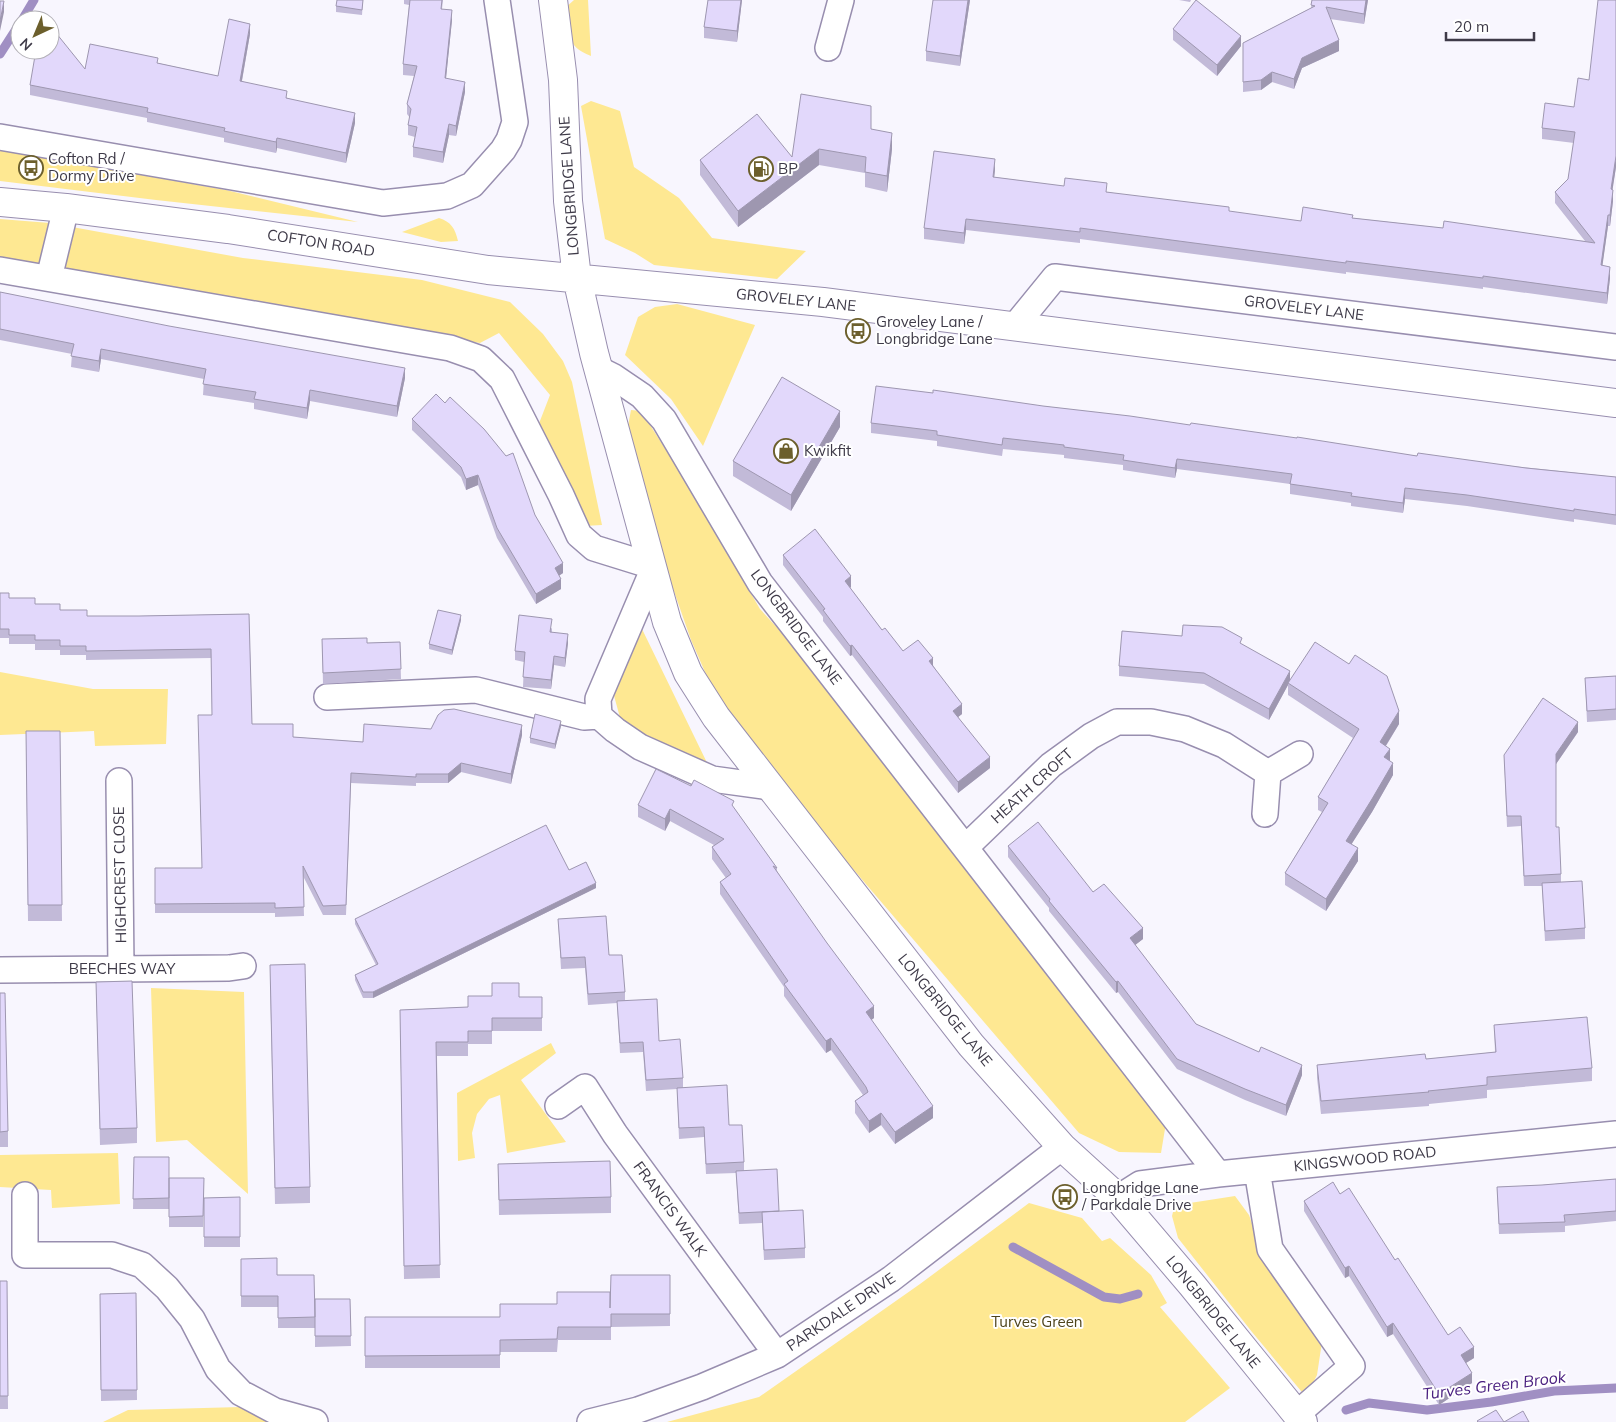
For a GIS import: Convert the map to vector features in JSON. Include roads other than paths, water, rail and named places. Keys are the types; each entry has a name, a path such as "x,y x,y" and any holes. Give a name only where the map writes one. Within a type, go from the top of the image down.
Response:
{"street":[{"path":"0,137 384,203 447,196 472,185 503,150 509,140 515,122 497,0"},
{"name":"LONGBRIDGE LANE","path":"553,0 563,80 568,201 577,278 598,369 667,622 688,673 716,717 971,1045 1062,1147 1118,1198 1192,1285 1300,1418 1352,1366 1270,1249 1257,1170"},
{"path":"828,48 841,0"},
{"name":"COFTON ROAD","path":"0,202 66,208 238,230 488,270 577,278"},
{"path":"49,278 66,208"},
{"path":"0,270 450,348 480,359 502,379 580,535 594,548 653,568 598,699 599,716"},
{"name":"GROVELEY LANE","path":"1016,326 1055,277 1616,347"},
{"name":"GROVELEY LANE","path":"577,278 823,302 1616,403"},
{"name":"LONGBRIDGE LANE","path":"598,369 642,396 664,420 760,583 1218,1174"},
{"path":"327,697 476,690 584,717 599,716 615,730 640,747 712,779 770,787"},
{"name":"HEATH CROFT","path":"966,847 1051,766 1091,736 1117,722 1151,722 1185,730 1224,745 1268,773"},
{"path":"1265,814 1268,773 1300,754"},
{"name":"HIGHCREST CLOSE","path":"119,781 121,969"},
{"name":"BEECHES WAY","path":"0,970 229,968 243,966"},
{"name":"FRANCIS WALK","path":"558,1106 586,1088 615,1134 777,1355"},
{"name":"KINGSWOOD ROAD","path":"1118,1198 1140,1184 1218,1174 1616,1134"},
{"name":"PARKDALE DRIVE","path":"590,1422 638,1410 702,1387 777,1355 891,1279 1062,1147"},
{"path":"25,1195 26,1255 112,1255 142,1265 167,1288 186,1311 218,1369 241,1393 275,1411 315,1422"}],"waterway":[{"path":"28,10 34,0"},
{"path":"0,54 10,38"},
{"name":"Turves Green Brook","path":"1013,1247 1104,1297 1120,1299 1138,1294"},
{"name":"Turves Green Brook","path":"1346,1410 1369,1403 1427,1410 1491,1402 1554,1391 1616,1388"}],"place":[{"name":"Cofton Rd / Dormy Drive","path":"31,168"},
{"name":"BP","path":"761,169"},
{"name":"Groveley Lane / Longbridge Lane","path":"858,331"},
{"name":"Kwikfit","path":"786,451"},
{"name":"Longbridge Lane / Parkdale Drive","path":"1065,1197"}],"park label":[{"name":"Turves Green","path":"1037,1322"}]}
